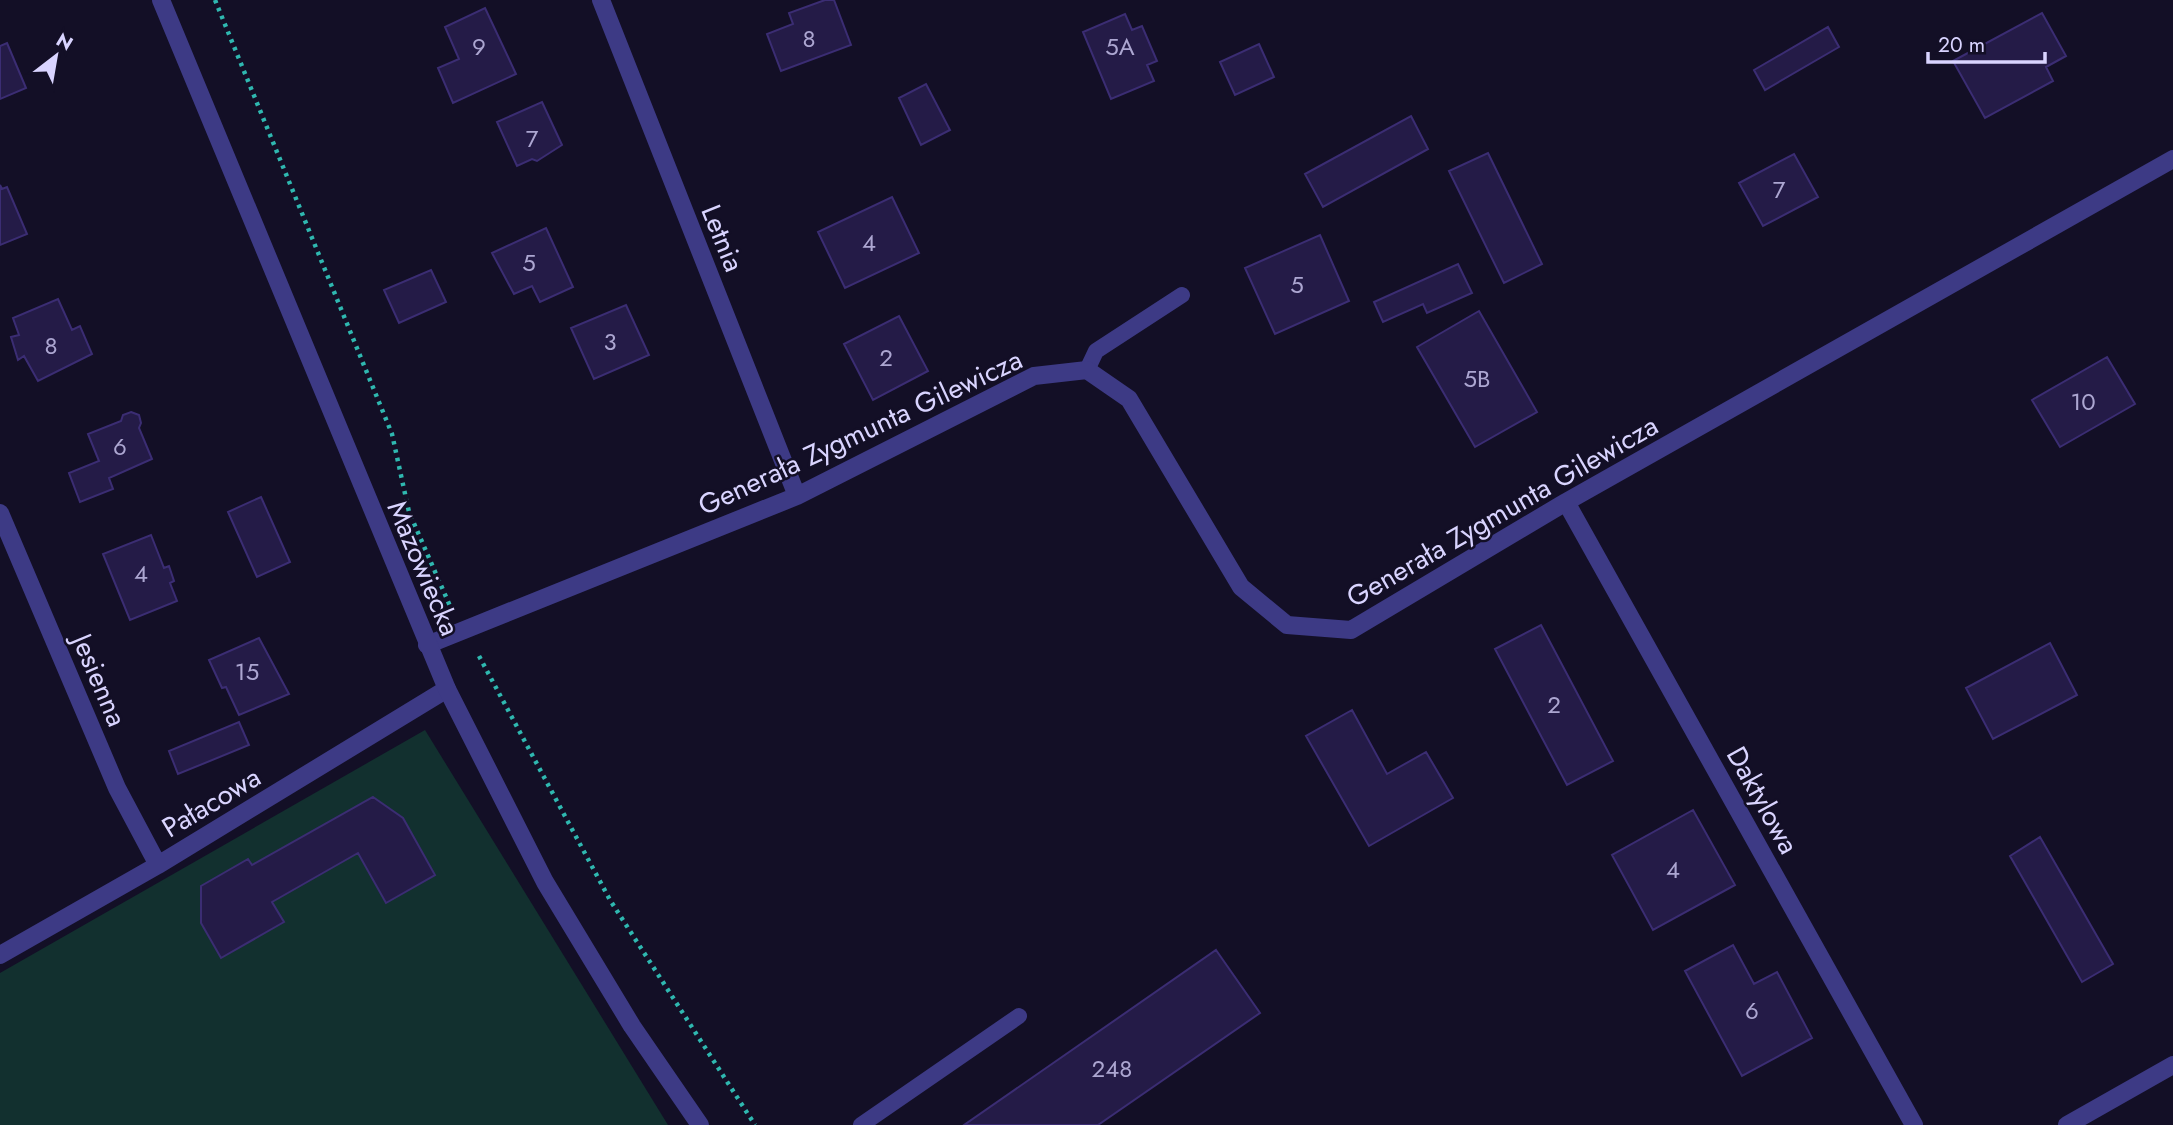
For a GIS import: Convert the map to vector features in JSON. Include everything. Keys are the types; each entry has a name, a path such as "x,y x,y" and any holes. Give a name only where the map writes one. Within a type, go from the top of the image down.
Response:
{"street":[{"name":"Mazowiecka","path":"161,0 447,689 545,882 611,992 700,1125"},
{"name":"Letnia","path":"601,0 797,496"},
{"name":"Generała Zygmunta Gilewicza","path":"427,645 797,496 1034,376 1087,370 1129,399 1241,587 1287,625 1351,630 1566,502 2173,159"},
{"name":"Daktylowa","path":"1566,502 1914,1125"},
{"name":"Jesienna","path":"0,513 117,788 158,864"},
{"name":"Pałacowa","path":"0,955 158,864 447,689"},
{"path":"2067,1125 2173,1065"}],"lane":[{"path":"1087,370 1096,351 1182,295"},
{"path":"861,1125 1019,1016"}],"path":[{"path":"215,0 392,434 409,512 450,607"},
{"path":"479,656 610,900 755,1125"}],"green space":[{"path":"425,730 668,1125 0,1125 0,973"}],"building":[{"path":"825,0 834,0 851,45 781,71 767,34 793,24 789,13"},
{"path":"485,8 516,74 453,103 438,68 459,59 445,27"},
{"path":"2042,13 2066,56 2046,67 2053,81 1985,118 1953,61"},
{"path":"1125,14 1132,30 1142,26 1157,61 1147,65 1154,81 1111,99 1083,32"},
{"path":"1828,27 1839,47 1765,90 1754,70"},
{"path":"7,43 26,88 0,99 0,46"},
{"path":"1259,44 1274,77 1235,95 1220,62"},
{"path":"926,84 950,130 921,145 899,98"},
{"path":"542,102 562,145 537,161 532,159 517,166 497,122"},
{"path":"1411,116 1428,149 1323,207 1305,174"},
{"path":"1488,153 1542,264 1504,283 1449,171"},
{"path":"1794,154 1818,197 1763,226 1739,183"},
{"path":"0,185 2,189 7,187 27,234 0,245"},
{"path":"892,197 919,253 845,288 818,232"},
{"path":"546,228 573,287 540,302 532,286 514,294 492,253"},
{"path":"1320,235 1349,301 1275,334 1245,268"},
{"path":"1458,264 1472,293 1427,313 1423,304 1383,322 1374,302"},
{"path":"431,270 446,302 399,323 384,290"},
{"path":"58,299 72,330 80,326 92,354 38,381 24,356 18,360 11,337 19,335 13,318"},
{"path":"626,305 649,355 594,379 571,328"},
{"path":"1479,311 1537,412 1475,447 1417,347"},
{"path":"899,316 928,371 873,400 844,344"},
{"path":"2107,357 2135,404 2060,447 2032,400"},
{"path":"131,412 139,415 139,428 152,459 109,478 113,489 80,502 69,473 99,461 88,434 121,421 123,415"},
{"path":"261,497 290,562 257,577 228,512"},
{"path":"151,535 164,568 169,566 174,581 170,583 177,601 130,620 103,554"},
{"path":"1541,625 1613,761 1567,785 1495,649"},
{"path":"259,638 289,694 239,715 209,660"},
{"path":"2050,643 2077,695 1993,739 1966,688"},
{"path":"1352,710 1387,774 1426,752 1453,798 1369,846 1306,736"},
{"path":"239,722 249,745 178,774 169,751"},
{"path":"373,797 403,818 435,875 386,903 358,853 272,902 284,922 221,958 201,923 201,886 248,859 252,865"},
{"path":"1693,810 1735,885 1653,930 1612,855"},
{"path":"2040,837 2113,964 2082,982 2010,856"},
{"path":"1733,945 1754,984 1777,972 1812,1038 1742,1076 1685,971"},
{"path":"1216,950 1260,1013 1098,1125 964,1125"}]}
